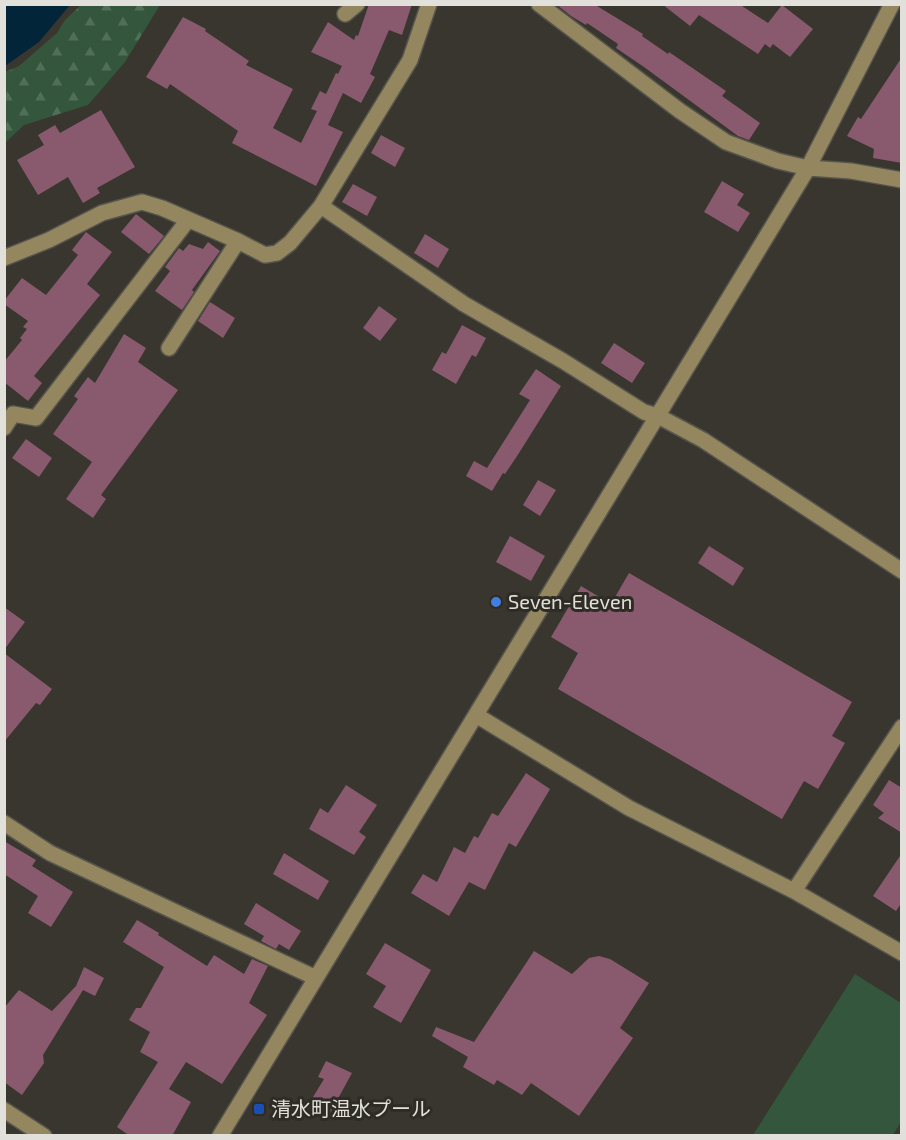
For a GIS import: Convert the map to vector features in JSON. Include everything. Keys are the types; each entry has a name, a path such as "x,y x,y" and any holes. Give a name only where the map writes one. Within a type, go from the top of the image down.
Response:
{"street":[{"path":"4,258 49,240 102,213 142,202 238,241 265,255 277,253 290,243 321,206 410,60 429,4"},
{"path":"539,4 680,111 726,142 778,161 808,168 851,171 902,180"},
{"path":"220,1136 808,168 892,4"},
{"path":"321,206 464,304 563,361 644,412 658,416 703,440 902,571"},
{"path":"4,428 13,414 36,418 188,220"},
{"path":"169,348 238,241"},
{"path":"476,716 629,808 794,891 902,953"},
{"path":"794,891 902,727"},
{"path":"4,823 50,853 316,978"},
{"path":"4,1110 44,1136"}],"green space":[{"path":"81,5 160,5 125,62 88,105 24,125 5,143 5,72 19,66 57,33 65,20"},
{"path":"855,974 901,1003 901,1122 893,1135 753,1135"}],"water":[{"path":"4,5 70,5 39,42 5,66"}],"building":[{"path":"369,4 412,4 402,35 389,30 370,74 375,77 361,103 343,93 328,125 343,132 316,186 232,143 238,131 170,84 167,89 146,77 183,17 206,29 205,31 249,61 246,65 293,89 273,128 301,143 317,111 311,109 320,91 326,94 342,66 311,52 328,22 354,40 356,35 358,36"},
{"path":"556,4 598,4 597,6 643,34 642,36 668,54 669,52 726,91 722,96 760,123 749,140 738,136 616,48 618,44 587,23 586,25 571,16"},
{"path":"662,4 739,4 768,23 782,5 813,29 790,57 773,44 770,48 765,44 758,54 699,15 690,26"},
{"path":"902,57 902,163 873,158 874,149 847,136 858,117 861,119"},
{"path":"101,110 135,167 97,188 100,193 83,203 68,177 38,195 17,160 44,145 38,135 55,125 60,133"},
{"path":"381,135 405,148 395,167 371,153"},
{"path":"722,181 744,194 737,205 750,213 738,232 704,212"},
{"path":"353,184 377,197 367,216 342,202"},
{"path":"136,214 164,236 149,254 121,232"},
{"path":"86,232 112,252 87,284 100,295 34,376 42,383 28,401 4,382 4,362 22,340 20,338 27,329 23,327 28,321 4,304 4,301 22,278 46,295 78,255 72,250"},
{"path":"425,234 449,249 438,268 414,253"},
{"path":"208,242 220,251 192,290 194,292 182,310 155,291 170,271 165,267 179,248 183,251 189,244 203,249"},
{"path":"210,302 235,318 223,338 198,321"},
{"path":"379,306 397,319 380,341 363,328"},
{"path":"462,325 486,338 476,357 472,355 456,384 432,370 442,352 446,354"},
{"path":"124,334 146,348 138,362 178,390 101,495 106,499 93,518 66,499 92,462 53,434 78,399 74,396 88,377 95,383"},
{"path":"614,343 645,363 632,383 601,363"},
{"path":"536,369 561,386 492,491 466,476 474,461 487,468 530,400 519,394"},
{"path":"26,439 52,458 39,477 12,458"},
{"path":"538,480 556,490 540,516 523,505"},
{"path":"510,536 545,556 531,581 496,562"},
{"path":"709,546 744,568 733,586 698,563"},
{"path":"629,573 852,702 832,736 845,743 818,789 804,781 782,819 558,689 578,653 551,637 581,586 611,604"},
{"path":"4,607 25,622 4,650"},
{"path":"4,653 52,689 40,705 36,703 4,742"},
{"path":"526,773 550,789 516,847 509,843 485,890 469,882 449,916 411,893 423,874 437,882 454,847 465,853 474,836 478,838 492,813 498,816"},
{"path":"889,780 902,788 902,833 878,818 884,813 873,805"},
{"path":"346,785 377,805 359,832 366,837 354,855 309,829 320,808 328,813"},
{"path":"4,841 36,860 32,866 73,892 51,927 28,913 38,896 4,874"},
{"path":"284,853 329,881 318,900 273,874"},
{"path":"902,853 902,902 896,911 873,896"},
{"path":"256,903 301,931 289,950 279,944 276,949 261,941 264,936 244,924"},
{"path":"137,920 207,966 214,955 244,974 252,959 268,966 249,1003 267,1015 222,1084 186,1062 169,1089 191,1102 172,1136 130,1136 117,1127 158,1062 140,1052 150,1032 129,1020 136,1008 141,1008 164,967 123,942"},
{"path":"385,943 431,970 401,1023 373,1007 386,986 366,974"},
{"path":"534,951 572,974 589,958 599,956 610,959 649,983 620,1028 633,1038 579,1116 531,1083 522,1095 497,1080 494,1085 463,1067 468,1057 432,1036 436,1027 474,1042"},
{"path":"84,967 104,978 95,996 83,990 43,1055 44,1063 22,1095 4,1082 4,1008 19,990 52,1011 76,986"},
{"path":"326,1061 352,1073 329,1115 310,1102 324,1079 318,1077"}],"place":[{"name":"Seven-Eleven","path":"496,602"},
{"name":"清水町温水プール","path":"259,1109"}]}
